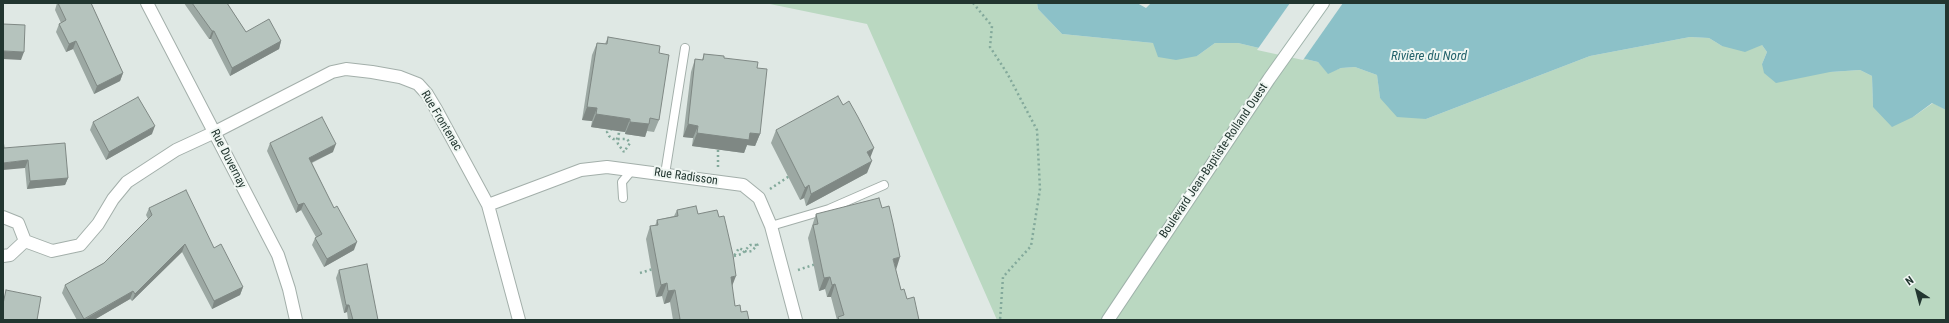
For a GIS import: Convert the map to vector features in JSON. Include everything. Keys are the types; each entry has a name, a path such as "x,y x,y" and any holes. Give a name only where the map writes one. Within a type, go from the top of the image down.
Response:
{"street":[{"name":"Rue Duvernay","path":"147,3 278,255 289,289 296,320"},
{"name":"Boulevard Jean-Baptiste-Rolland Ouest","path":"1108,320 1269,79 1323,3"},
{"name":"Rue Frontenac","path":"25,241 52,251 80,245 127,182 176,150 215,132 332,72 346,69 400,77 418,84 427,94 488,205 519,320"},
{"name":"Rue Radisson","path":"488,205 581,170 608,167 744,185 759,198 772,226 796,320"},
{"path":"3,217 18,223 25,241 10,255 3,256"}],"lane":[{"path":"665,174 685,48"},
{"path":"623,198 622,182 626,169"},
{"path":"772,226 829,209 884,185"}],"path":[{"path":"973,3 992,26 990,47 1037,130 1040,189 1031,246 1003,277 1000,320"},
{"path":"616,127 619,129 617,139 618,144 624,152 626,169"},
{"path":"616,127 609,129 607,132 613,139 627,139 630,143 624,152"},
{"path":"715,181 719,165 718,141"},
{"path":"759,198 772,187 795,172"},
{"path":"724,258 742,254 750,245 757,245 775,240"},
{"path":"734,256 739,248 752,251 757,245"},
{"path":"784,274 822,262"},
{"path":"640,273 657,268"}],"green space":[{"path":"765,3 1037,3 1038,9 1062,34 1153,43 1197,56 1215,43 1238,43 1318,62 1328,73 1341,68 1355,67 1377,75 1380,98 1426,119 1590,56 1690,37 1709,38 1722,46 1762,45 1767,52 1762,64 1830,72 1860,70 1872,76 1873,107 1913,117 1933,103 1946,110 1946,320 997,320 867,24"}],"water":[{"name":"Rivière du Nord","path":"1037,3 1137,3 1146,8 1151,3 1946,3 1946,110 1932,103 1913,117 1892,127 1873,107 1872,76 1860,70 1830,72 1776,83 1764,73 1762,64 1767,52 1762,45 1745,52 1722,46 1709,38 1690,37 1590,56 1426,119 1397,117 1380,98 1377,75 1355,67 1341,68 1328,74 1318,62 1238,43 1215,43 1197,56 1176,60 1158,57 1153,43 1062,34 1038,9"}],"pier":[{"path":"1290,3 1343,3 1303,60 1257,50"}],"building":[{"path":"58,3 91,3 123,73 97,86 76,41 69,44 59,24 66,20"},
{"path":"192,3 227,3 246,32 269,19 281,41 232,68 214,31 212,31"},
{"path":"3,24 25,25 24,52 3,51"},
{"path":"608,37 660,46 659,53 669,55 659,120 650,118 649,124 630,122 630,119 596,114 597,108 587,107 597,43 607,44"},
{"path":"704,54 758,62 757,68 767,69 760,134 750,133 749,140 697,133 698,126 688,124 695,59 703,60"},
{"path":"838,96 843,105 849,101 858,117 874,148 867,152 872,161 811,194 809,185 805,188 776,130"},
{"path":"138,97 155,126 109,152 93,122"},
{"path":"322,117 336,144 309,158 334,208 337,206 357,242 327,259 315,238 322,234 304,203 298,205 270,143"},
{"path":"3,139 4,148 65,143 68,178 30,181 28,160 3,163"},
{"path":"186,190 214,248 221,244 243,287 214,301 185,244 135,294 133,291 84,319 65,285 104,263 152,215 149,208"},
{"path":"879,198 882,208 889,206 900,257 893,259 901,290 904,289 907,299 914,297 919,320 839,320 838,317 844,315 835,284 832,285 830,277 824,278 813,225 818,224 816,214"},
{"path":"696,206 698,214 717,210 719,217 724,216 736,276 731,277 735,306 740,305 741,312 747,311 749,320 677,320 680,319 675,290 668,291 667,283 661,285 650,226 658,225 657,220 678,216 677,210"},
{"path":"367,264 378,320 353,320 349,305 346,305 339,270"},
{"path":"6,290 41,297 37,320 3,320 3,304"}]}
